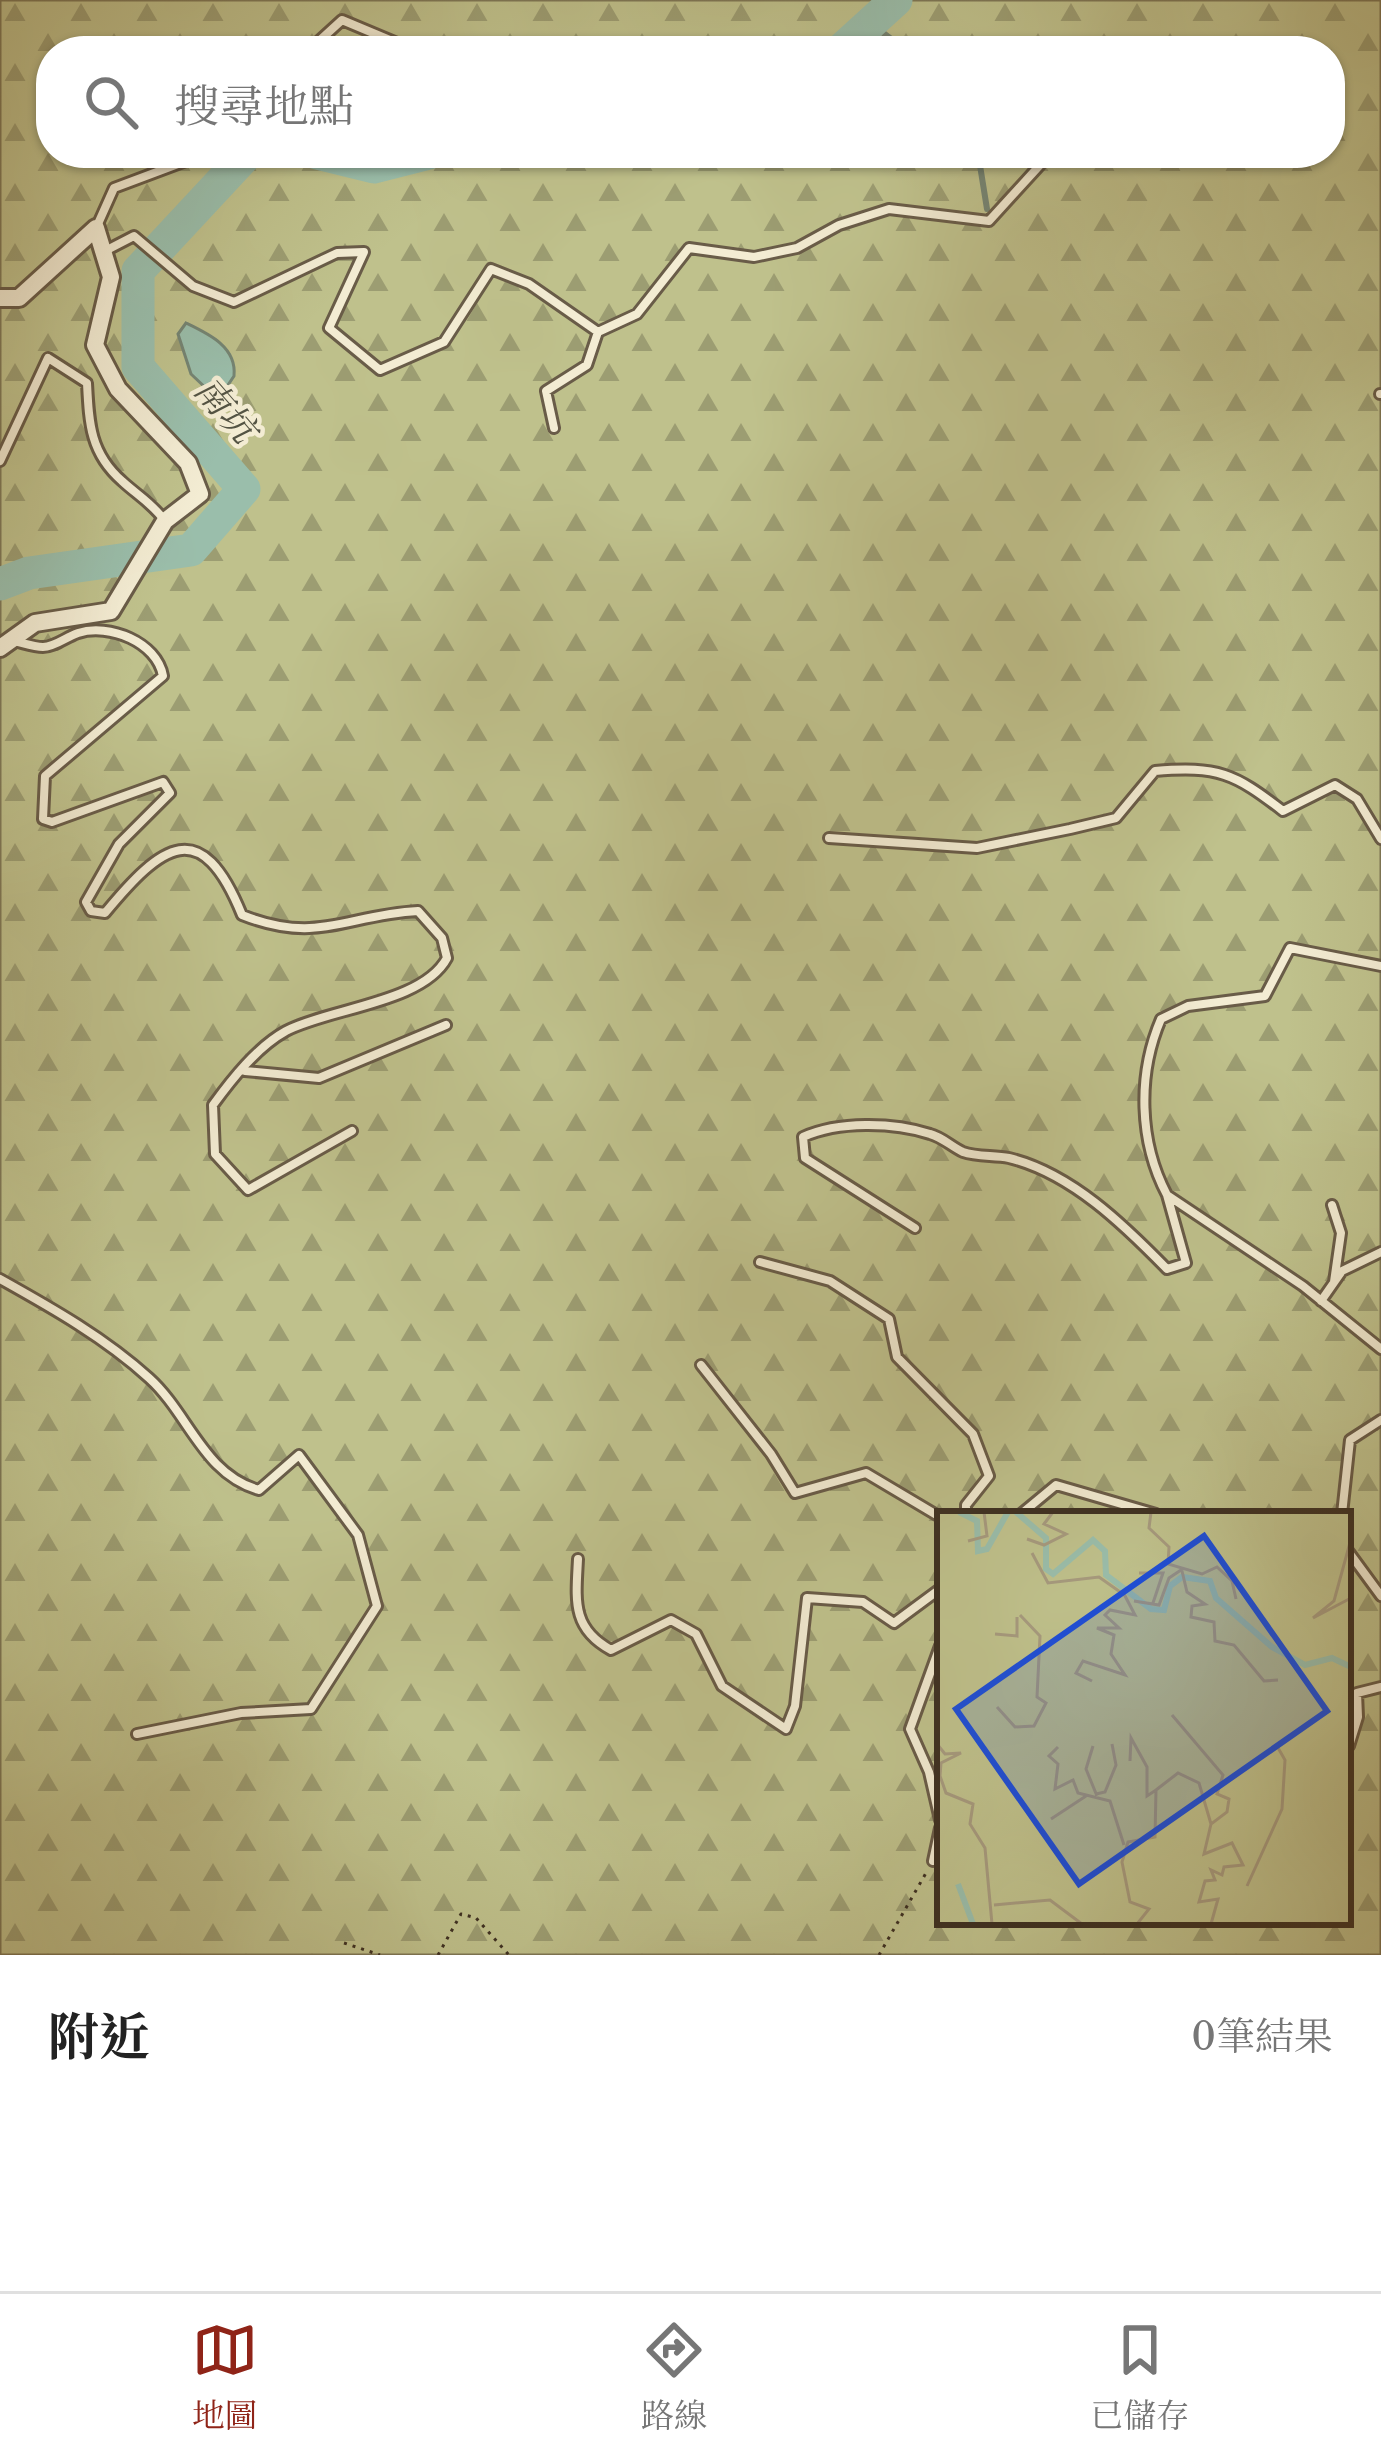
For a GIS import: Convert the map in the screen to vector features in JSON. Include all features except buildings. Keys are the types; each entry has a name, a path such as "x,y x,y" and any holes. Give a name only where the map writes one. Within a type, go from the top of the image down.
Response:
{"street":[{"path":"0,298 19,298 96,228 111,277 95,345 118,389 188,464 200,494 164,522 111,611 35,622 6,645"}],"lane":[{"path":"324,36 342,20 380,36"},
{"path":"96,228 114,188 167,168"},
{"path":"554,428 546,391 586,365 598,332 637,314 689,248 754,257 797,248 839,225 890,208 989,221 1037,168"},
{"path":"104,252 134,236 193,286 234,302 337,254 364,252 329,328 380,370 443,342 491,269 529,284 598,332"},
{"path":"0,461 48,358 87,383 89,439 119,480 151,502 164,522"},
{"path":"6,645 46,647 82,631 113,632 142,644 160,662 163,676 45,776 43,819 52,822 145,785 164,782 170,793 119,844 86,902 91,911 105,913 136,874 170,853 191,849 209,855 225,873 242,916 281,931 324,930 418,910 442,938 447,958 440,971 418,986 287,1030 213,1105 215,1154 248,1190 352,1131"},
{"path":"829,838 977,848 1115,818 1155,771 1198,768 1238,776 1283,811 1335,785 1357,799 1381,839"},
{"path":"915,1228 805,1158 803,1137 827,1126 930,1133 966,1154 1012,1159 1085,1196 1128,1228 1166,1269 1186,1263 1167,1195 1149,1160 1144,1058 1161,1019 1188,1006 1265,996 1290,948 1381,966"},
{"path":"244,1071 319,1078 446,1025"},
{"path":"1167,1195 1321,1301 1381,1349"},
{"path":"1332,1205 1341,1233 1334,1283"},
{"path":"1321,1301 1342,1271 1381,1252"},
{"path":"760,1262 830,1281 889,1318 898,1357 973,1434 989,1476 966,1504 966,1511"},
{"path":"0,1279 95,1334 153,1382 234,1483 259,1490 299,1455 358,1535 377,1606 311,1709 241,1713 136,1734"},
{"path":"700,1365 771,1454 795,1493 866,1474 937,1515"},
{"path":"1342,1511 1349,1440 1381,1420"},
{"path":"1025,1511 1056,1485 1146,1511"},
{"path":"1351,1556 1381,1596"},
{"path":"578,1558 576,1616 590,1639 611,1650 671,1620 696,1634 722,1686 786,1729 795,1706 807,1598 863,1602 894,1623 937,1592"},
{"path":"1351,1574 1365,1577"},
{"path":"937,1654 910,1729 929,1772 937,1810"},
{"path":"1351,1740 1358,1717 1357,1693 1381,1687"},
{"path":"933,1861 937,1840"}],"path":[{"path":"879,1955 933,1861"},
{"path":"438,1955 461,1914 476,1918 509,1955"},
{"path":"344,1943 380,1955"}],"green space":[{"path":"0,0 1381,0 1381,1955 0,1955"}],"shaded area":[{"path":"186,323 220,343 231,357 234,376 224,391 209,391 191,374 178,334"}],"waterway":[{"name":"南坑","path":"856,36 896,0"},
{"path":"870,23 887,36"},
{"name":"南坑","path":"0,584 29,573 191,550 244,489 138,367 138,271 234,168"},
{"path":"980,168 987,209"}]}
